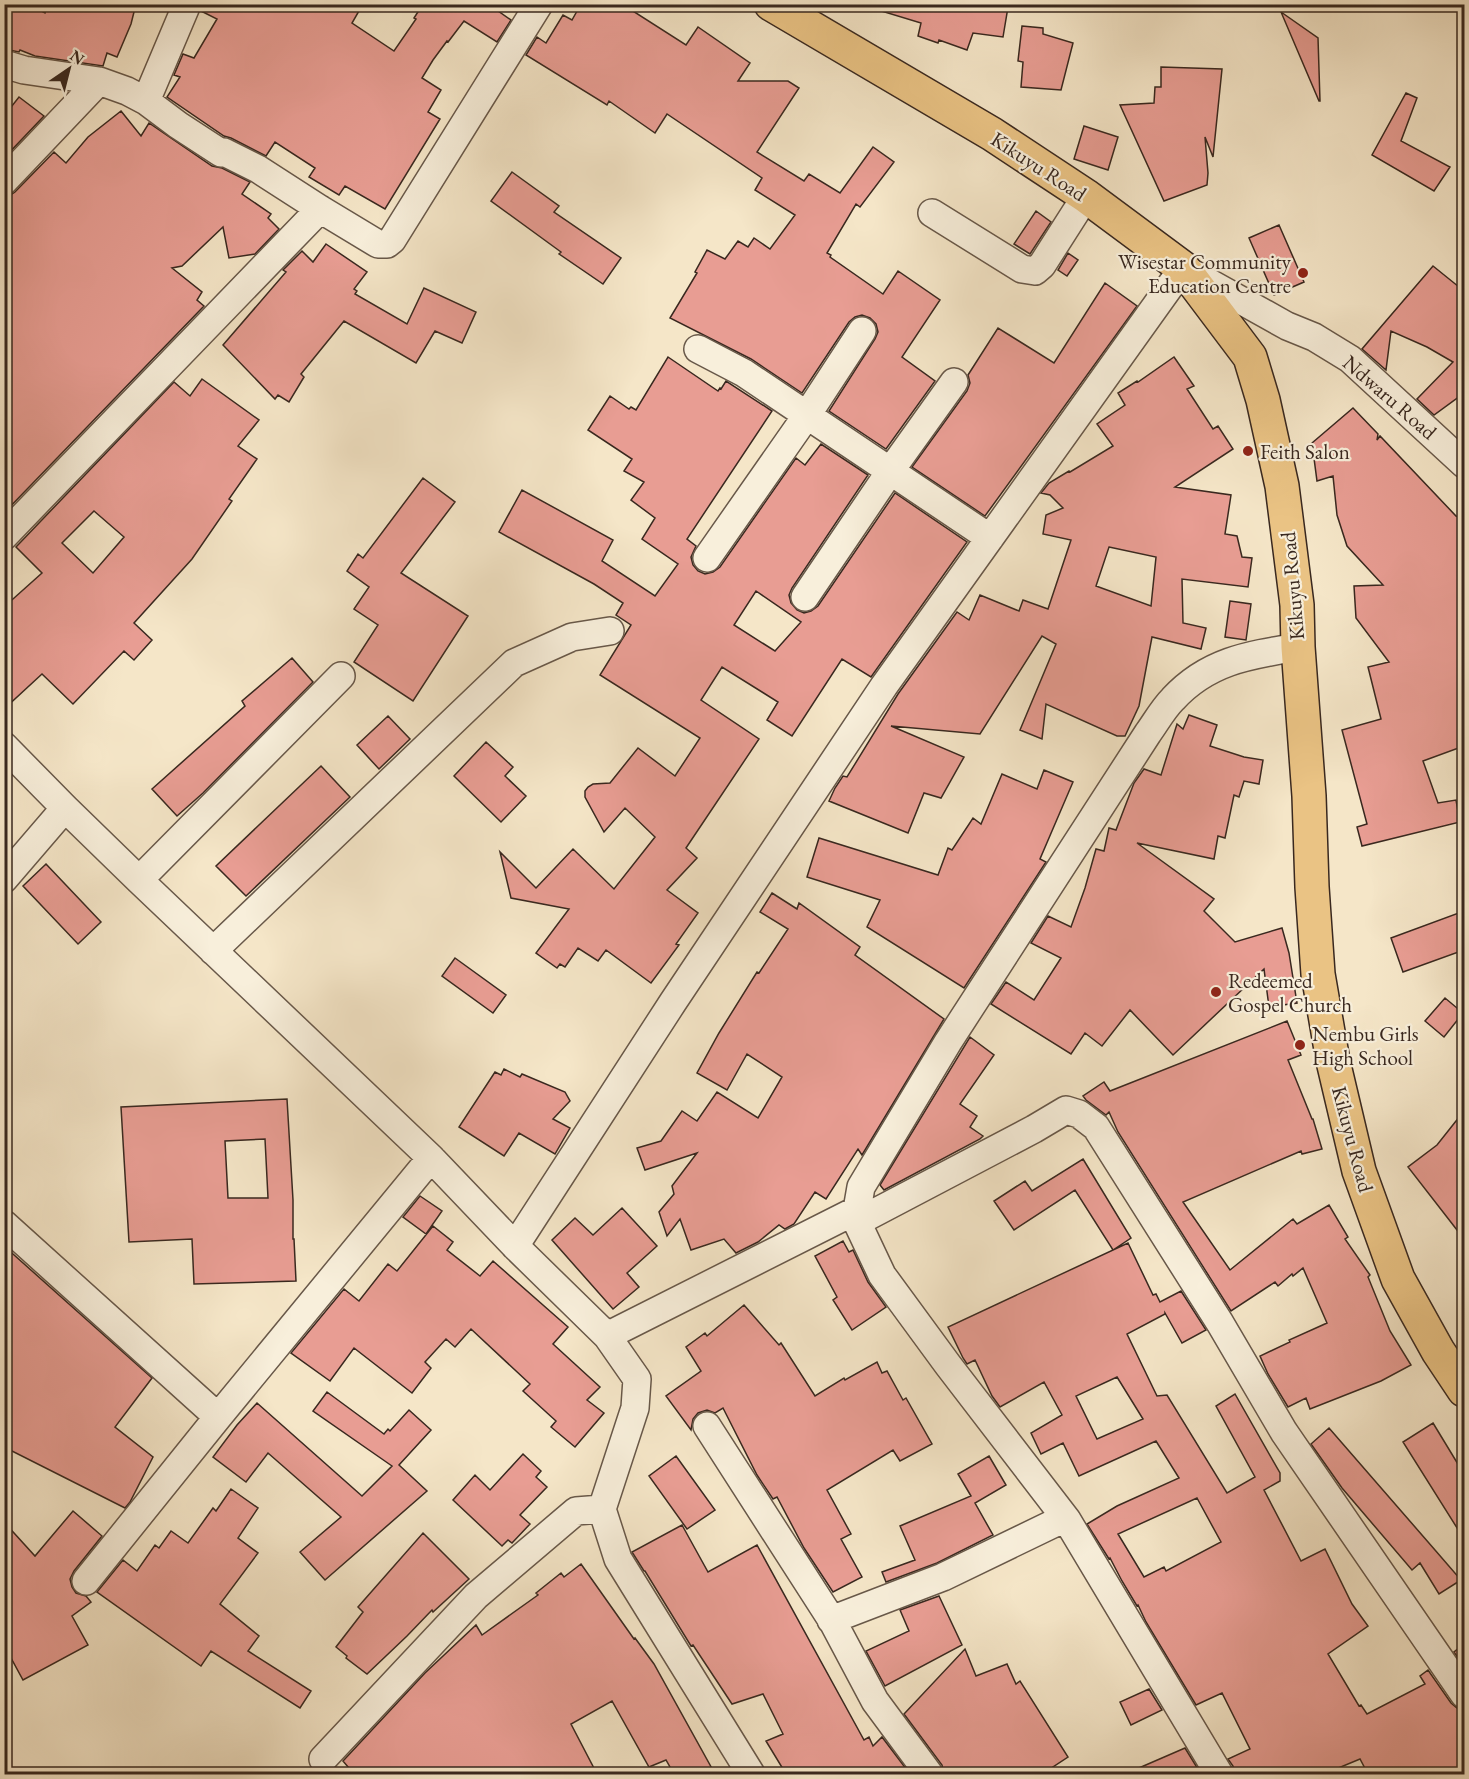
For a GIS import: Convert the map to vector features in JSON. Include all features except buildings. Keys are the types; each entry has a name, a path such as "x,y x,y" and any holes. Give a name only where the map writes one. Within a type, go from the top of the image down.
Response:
{"main road":[{"name":"Kikuyu Road","path":"771,4 992,134 1086,196 1183,268 1250,357 1263,400 1282,486 1298,605 1298,647 1309,796 1318,974 1333,1061 1359,1171 1398,1279 1438,1351 1464,1390"}],"street":[{"path":"147,102 187,4"},
{"path":"4,64 24,70 99,81 127,91 147,102 220,153 224,152 258,169 378,244 387,244 392,240 539,4"},
{"path":"4,181 99,81"},
{"path":"932,213 1022,269 1035,271 1042,265 1086,196"},
{"path":"4,536 320,209"},
{"path":"515,1246 673,1002 884,686 1183,268"},
{"name":"Ndwaru Road","path":"1183,268 1350,359 1464,464"},
{"path":"707,558 807,415 862,331"},
{"path":"698,349 744,373 990,538"},
{"path":"805,597 954,382"},
{"path":"213,951 514,663 572,638 610,631"},
{"path":"1219,1774 1065,1518 882,1275 857,1216 861,1187 948,1042 1172,699 1197,678 1221,664 1253,654 1298,647"},
{"path":"139,880 341,676"},
{"path":"4,746 139,880 431,1158 515,1246 608,1335 637,1379 635,1408 602,1509 618,1559 751,1774"},
{"path":"4,879 65,808"},
{"path":"608,1335 857,1216 1034,1129 1066,1110 1079,1114 1096,1127 1220,1323 1284,1432 1464,1694"},
{"path":"86,1581 431,1158"},
{"path":"4,1224 218,1417"},
{"path":"707,1426 831,1620 875,1701 929,1774"},
{"path":"323,1759 476,1596 576,1511 602,1509"},
{"path":"831,1620 943,1577 1065,1518"}],"place":[{"name":"Wisestar Community Education Centre","path":"1303,273"},
{"name":"Feith Salon","path":"1248,451"},
{"name":"Redeemed Gospel Church","path":"1216,992"},
{"name":"Nembu Girls High School","path":"1300,1045"}]}
